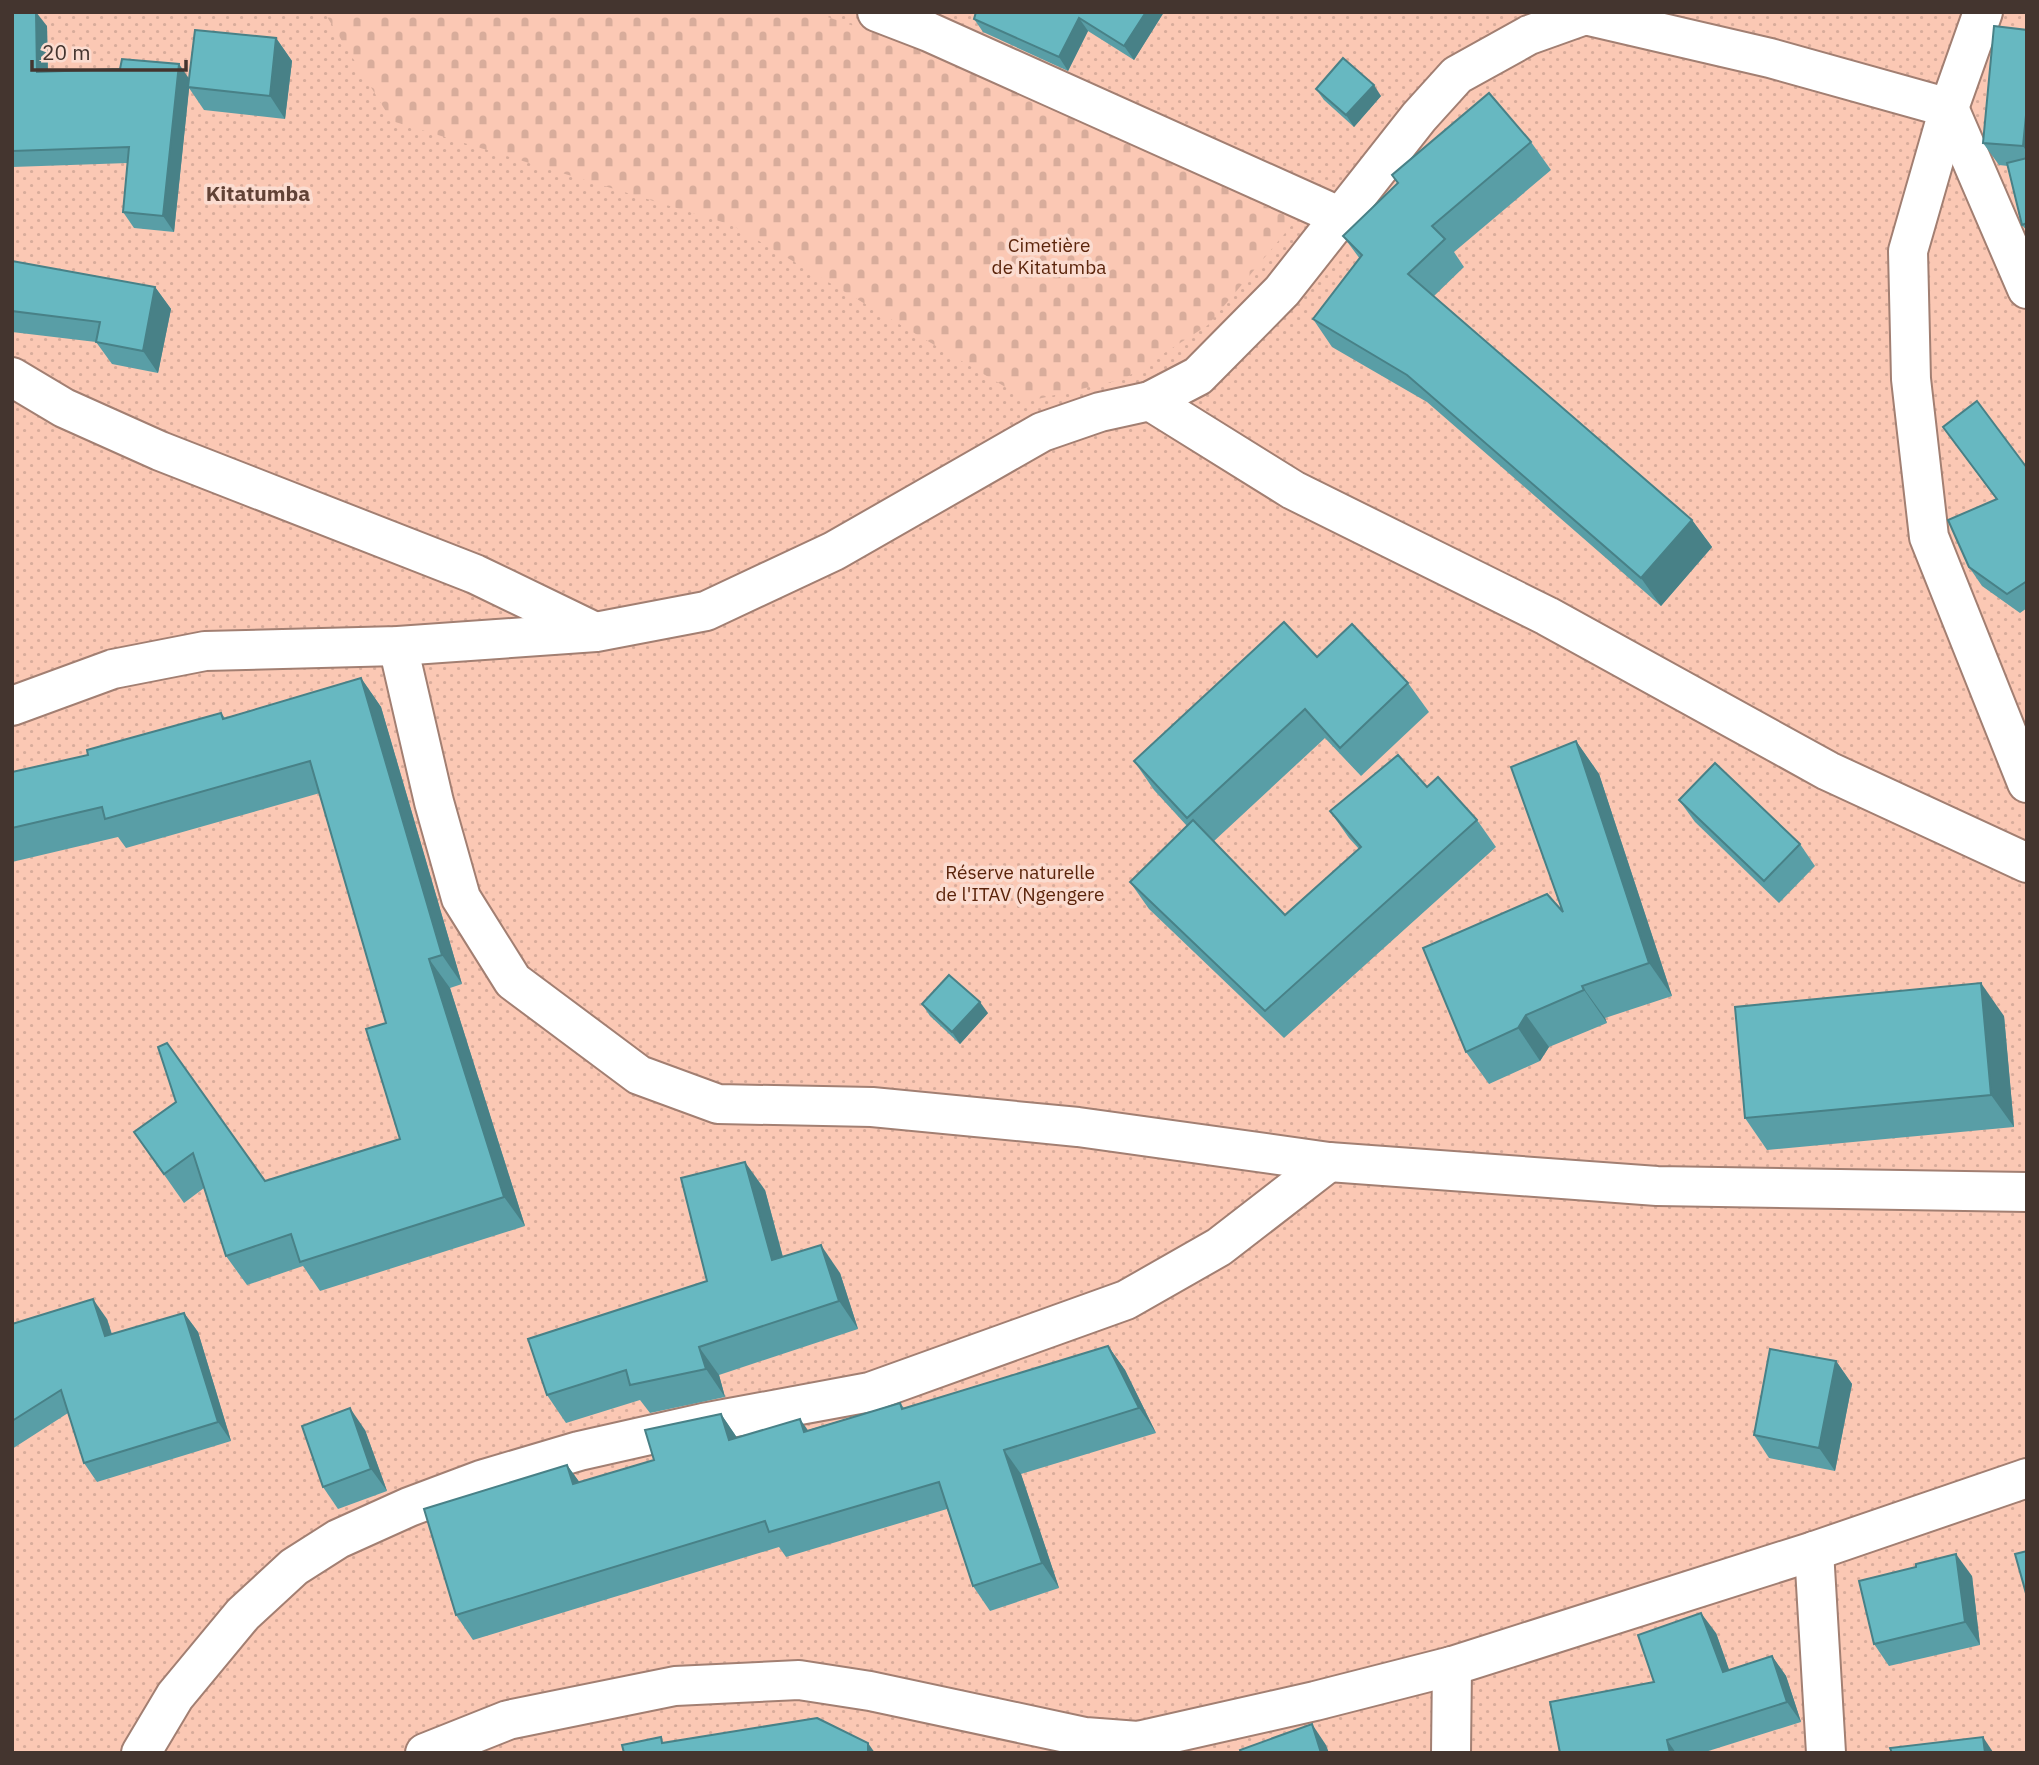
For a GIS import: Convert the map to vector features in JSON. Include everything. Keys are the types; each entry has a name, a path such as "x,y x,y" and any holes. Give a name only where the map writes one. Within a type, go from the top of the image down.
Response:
{"street":[{"path":"877,12 933,22 1341,217"},
{"path":"1983,12 1949,108 1908,251 1911,379 1929,537 2027,783"},
{"path":"12,706 113,669 205,651 398,646 596,632 706,611 834,551 1042,432 1100,412 1150,401 1198,376 1282,291 1419,117 1457,75 1529,35 1582,14 1770,58 1949,108"},
{"path":"1949,108 2027,289"},
{"path":"12,377 64,408 160,451 475,574 596,632"},
{"path":"1150,401 1293,490 1547,616 1828,771 2027,863"},
{"path":"398,646 434,802 461,898 513,981 639,1075 718,1104 872,1107 1051,1124 1329,1162 1657,1186 2027,1192"},
{"path":"141,1753 175,1696 243,1614 294,1567 338,1539 409,1507 481,1480 579,1451 703,1423 870,1392 1126,1300 1219,1247 1329,1162"},
{"path":"425,1753 508,1720 675,1686 799,1681 870,1691 1085,1745 1138,1741 1302,1704 1452,1666 1814,1551 2027,1478"},
{"path":"1814,1551 1826,1753"},
{"path":"1451,1753 1452,1666"}],"green space":[{"name":"Réserve naturelle de l'ITAV (Ngengere","path":"12,12 2027,12 2027,1753 12,1753"},
{"name":"Cimetière de Kitatumba","path":"324,12 813,12 912,46 1296,220 1208,325 1124,379 1029,401 732,225 392,121"}],"building":[{"path":"12,12 36,12 37,72 120,69 122,59 179,64 163,216 123,212 129,147 12,151"},
{"path":"976,12 1146,12 1124,46 1079,18 1059,57 974,19"},
{"path":"1994,26 2027,30 2027,105 2023,146 1983,143"},
{"path":"195,30 276,38 270,96 188,87"},
{"path":"1343,58 1374,85 1346,115 1316,89"},
{"path":"1489,93 1531,142 1432,226 1445,239 1408,274 1692,520 1641,578 1407,375 1313,319 1362,255 1343,236 1398,183 1392,175"},
{"path":"2027,158 2027,223 2022,225 2007,163"},
{"path":"12,261 155,287 143,351 96,342 100,322 12,311"},
{"path":"1977,401 2027,468 2027,581 2007,594 1969,567 1948,520 1997,499 1943,427"},
{"path":"1284,622 1317,657 1352,624 1408,683 1340,748 1305,709 1187,818 1134,761"},
{"path":"361,678 442,955 429,959 504,1197 300,1262 291,1234 226,1256 193,1153 164,1174 134,1132 176,1102 158,1047 167,1043 265,1181 400,1139 366,1029 386,1023 310,761 105,819 102,807 12,828 12,772 88,755 87,750 221,713 223,719"},
{"path":"1576,741 1649,963 1582,986 1584,990 1526,1015 1518,1028 1466,1052 1423,948 1547,894 1563,912 1511,767"},
{"path":"1398,755 1427,787 1438,777 1477,820 1265,1011 1130,882 1193,820 1285,915 1361,847 1330,811"},
{"path":"1715,763 1800,844 1764,881 1679,800"},
{"path":"949,975 980,1002 952,1032 922,1004"},
{"path":"1981,983 1991,1095 1745,1118 1735,1007"},
{"path":"745,1162 772,1260 821,1245 839,1301 699,1347 706,1369 630,1385 626,1370 547,1395 528,1339 707,1281 681,1178"},
{"path":"93,1299 105,1336 184,1313 218,1422 84,1463 61,1390 12,1421 12,1324"},
{"path":"1108,1346 1139,1408 1004,1450 1042,1563 973,1586 939,1482 769,1532 765,1521 456,1615 424,1509 567,1465 573,1484 654,1460 645,1430 721,1414 729,1440 800,1419 804,1432 900,1403 902,1409"},
{"path":"1770,1349 1836,1361 1819,1448 1754,1435"},
{"path":"350,1408 371,1469 323,1487 302,1426"},
{"path":"2027,1551 2027,1597 2015,1554"},
{"path":"1956,1554 1965,1622 1874,1644 1859,1581"},
{"path":"1701,1613 1723,1672 1772,1656 1787,1702 1667,1740 1670,1753 1560,1753 1550,1702 1654,1682 1638,1635"},
{"path":"817,1718 868,1743 868,1753 624,1753 622,1745 661,1737 662,1743"},
{"path":"1312,1724 1321,1753 1241,1753 1240,1750"},
{"path":"1983,1737 1985,1753 1892,1753 1890,1748"}],"district":[{"name":"Kitatumba","path":"258,194"}]}
